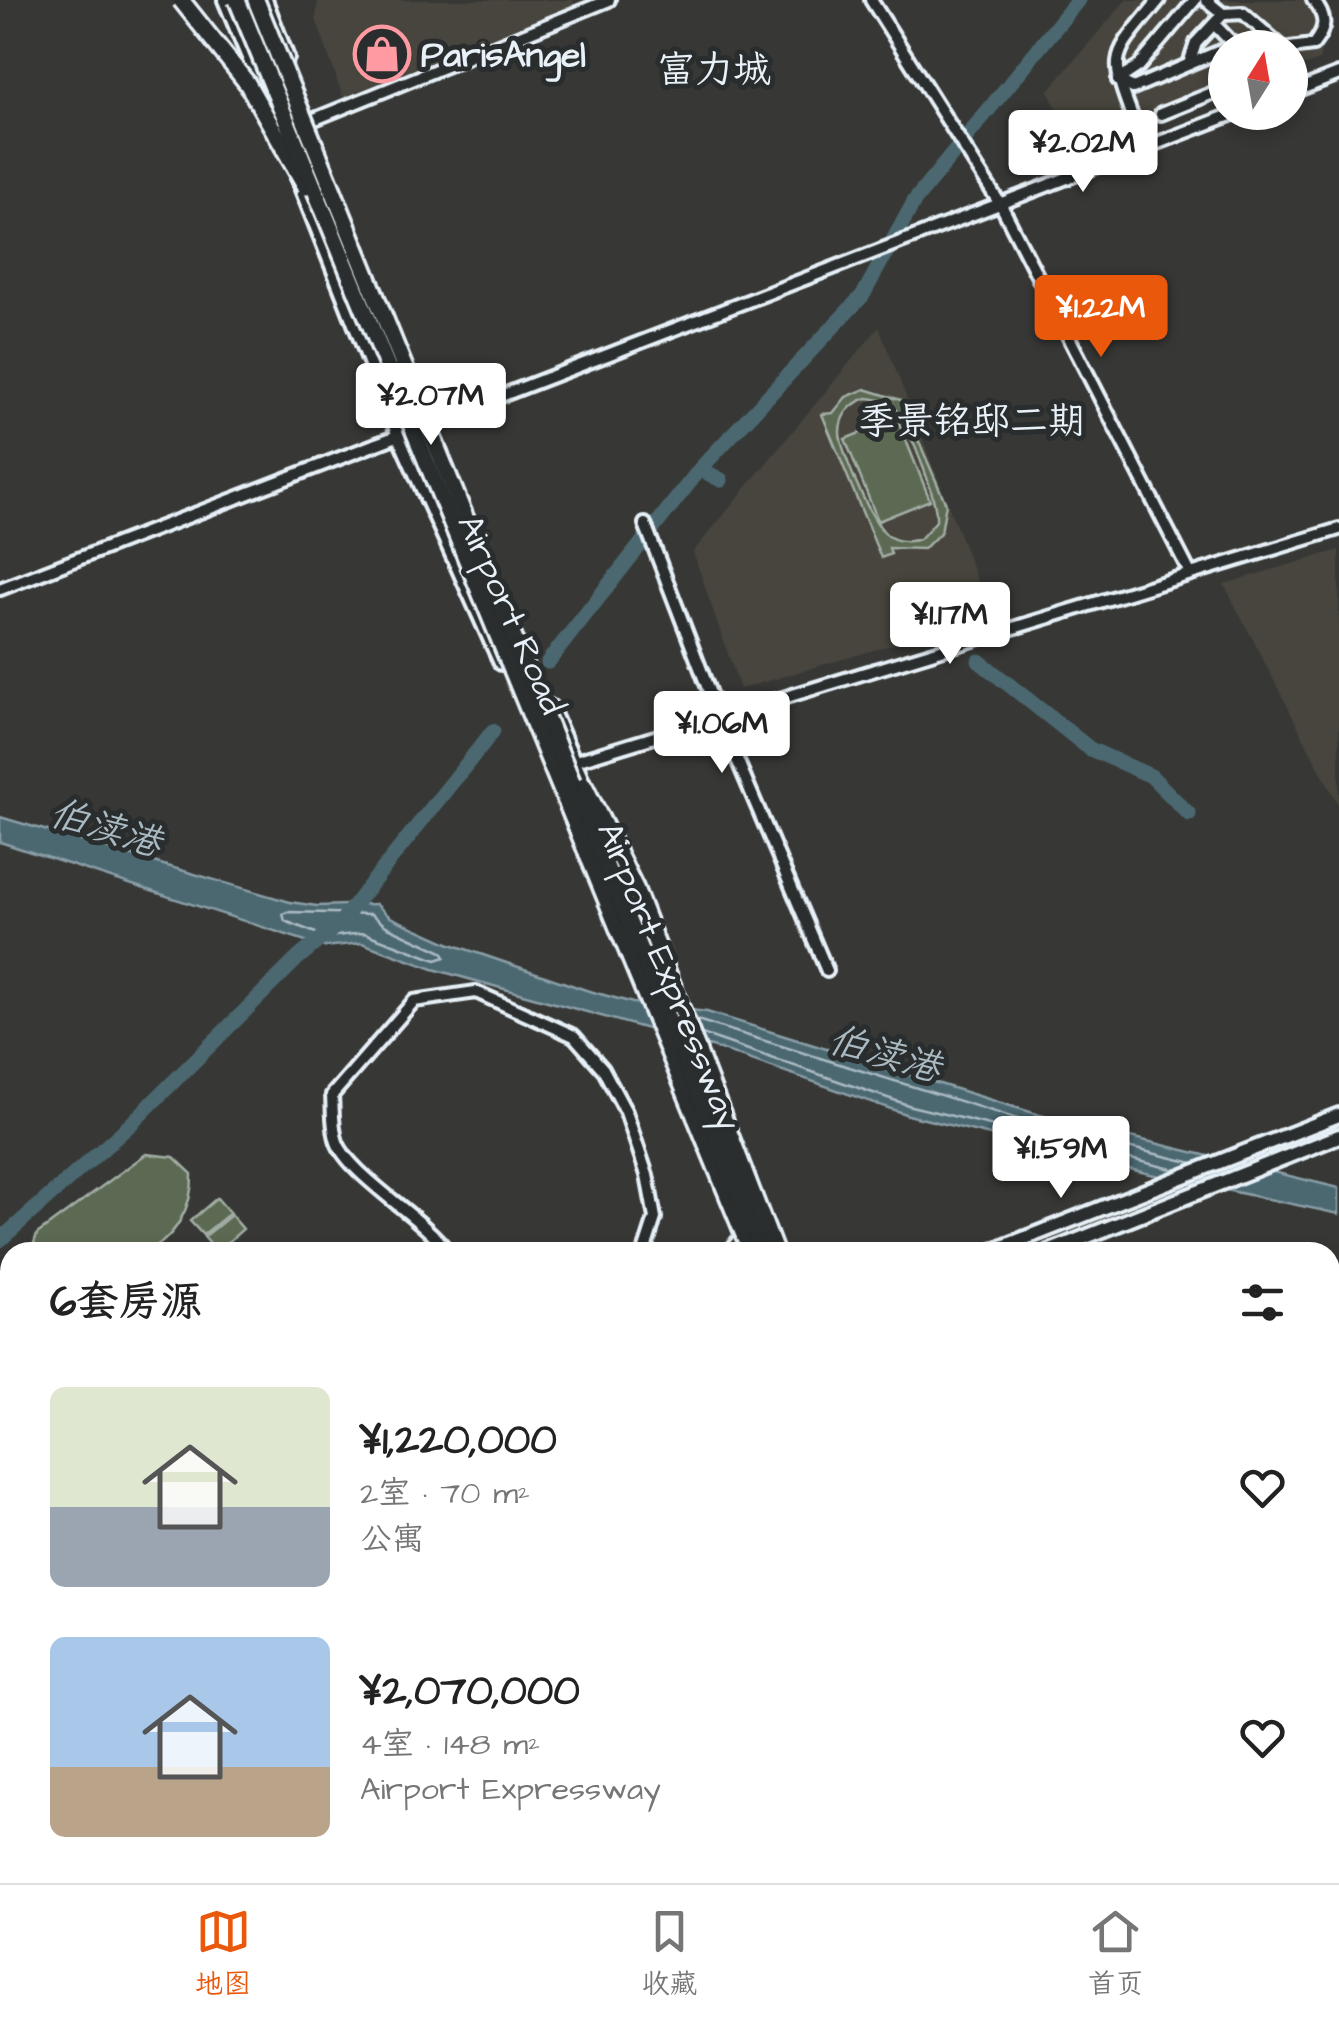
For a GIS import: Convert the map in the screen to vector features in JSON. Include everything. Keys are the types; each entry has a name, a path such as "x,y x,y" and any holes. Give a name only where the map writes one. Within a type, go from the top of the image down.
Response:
{"highway":[{"path":"181,0 247,83 325,216"},
{"name":"Airport Expressway","path":"237,0 738,1242"},
{"name":"Airport Expressway","path":"256,0 508,630 765,1242"}],"main road":[{"name":"Airport Road","path":"225,0 400,438 550,770 738,1242"},
{"path":"265,0 433,426 572,762 600,819 765,1242"},
{"path":"1015,1242 1339,1115"},
{"path":"1073,1242 1339,1136"}],"street":[{"path":"280,132 609,0"},
{"path":"871,0 1002,207 1190,573"},
{"path":"1135,124 1118,80 1117,52 1159,0"},
{"path":"1118,80 1139,66 1196,0"},
{"path":"1206,0 1223,14 1243,13 1264,30"},
{"path":"1308,46 1314,46 1325,30 1324,14 1313,0"},
{"path":"1189,64 1196,43 1223,14"},
{"path":"1214,24 1218,30"},
{"path":"1118,80 1133,88 1208,56"},
{"path":"1308,86 1339,74"},
{"path":"1161,114 1208,95"},
{"path":"0,589 433,426 1208,124"},
{"path":"644,524 719,717 827,972"},
{"path":"550,770 1339,529"},
{"path":"440,1242 425,1224 346,1158 336,1140 332,1095 414,1001 476,992 574,1036 603,1069 626,1112 647,1175 655,1218 647,1242"}],"shaded area":[{"path":"318,0 572,0 574,4 343,97 316,19"},
{"path":"1126,0 1322,0 1332,14 1319,60 1308,64 1308,30 1208,30 1208,104 1080,153 1048,91"},
{"path":"879,327 991,616 740,689 693,552"},
{"path":"1339,550 1339,804 1338,804 1224,584"}],"green space":[{"path":"865,389 901,400 946,504 941,532 924,549 889,548 891,554 881,558 822,414 833,413 846,397","holes":["867,398 896,410 922,464 936,521 920,539 897,540 883,531 859,489 841,442 844,415 851,406"]},
{"path":"897,418 930,500 878,521 845,439"},
{"path":"146,1154 174,1157 192,1174 185,1210 162,1242 34,1242 37,1234"},
{"path":"217,1198 230,1213 203,1235 190,1221"},
{"path":"231,1215 243,1229 228,1242 208,1242 204,1237"}],"water":[{"path":"0,817 290,902 317,906 376,904 390,917 448,943 586,990 633,1003 707,1012 1040,1115 1339,1188 1339,1214 1150,1174 908,1115 726,1051 433,969 362,943 324,947 0,842"}],"waterway":[{"path":"548,662 700,469 863,295 915,200 1078,0"},
{"path":"700,469 721,480"},
{"path":"979,661 1090,749 1151,776 1189,814"},
{"path":"0,1240 131,1124 298,958 340,923 493,731"}],"place":[{"name":"ParisAngel","path":"382,54"}],"district":[{"name":"富力城","path":"714,69"},
{"name":"季景铭邸二期","path":"972,420"}],"water label":[{"name":"伯渎港","path":"106,827"},
{"name":"伯渎港","path":"885,1053"}]}
